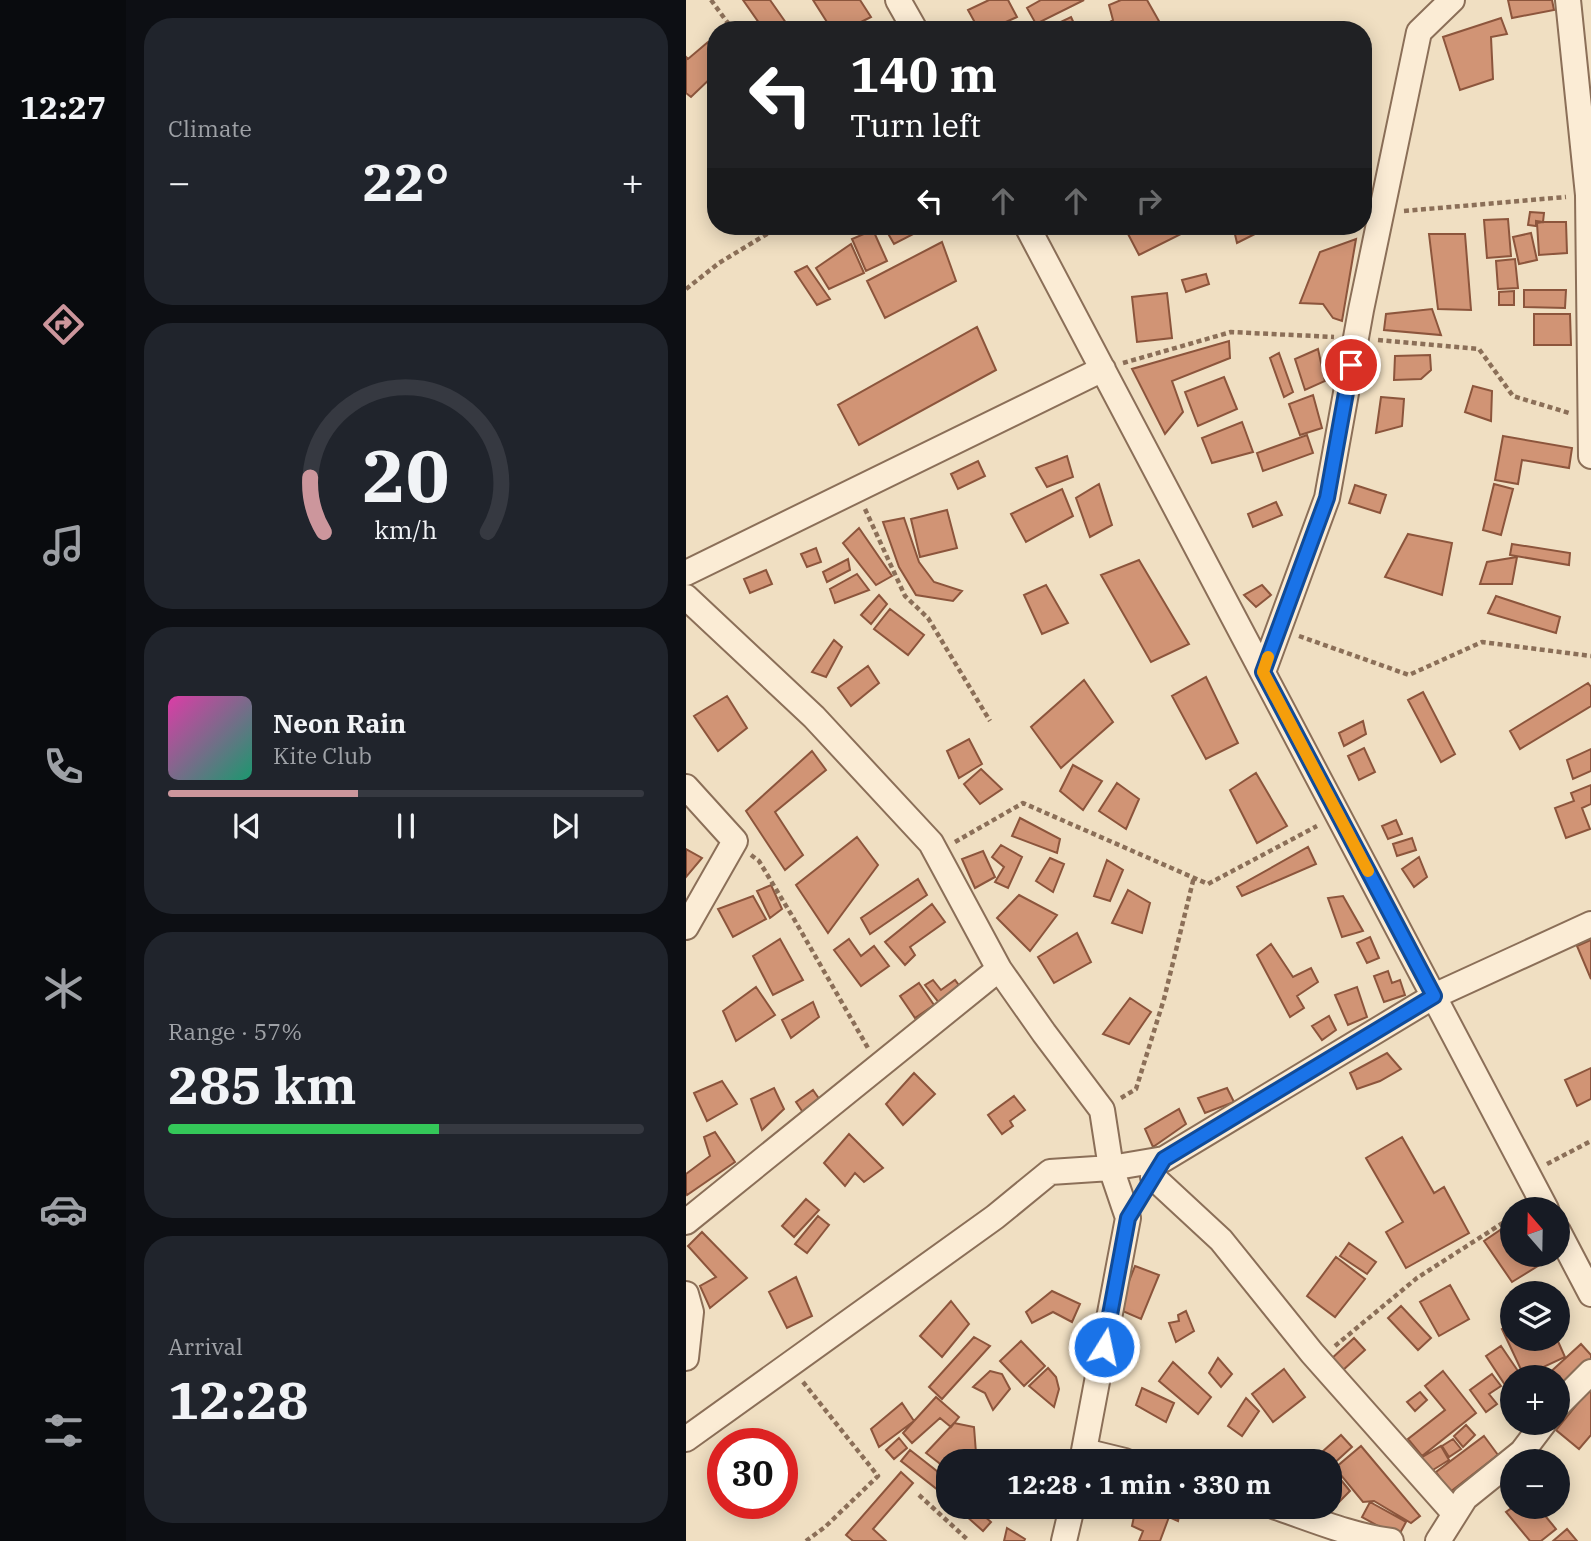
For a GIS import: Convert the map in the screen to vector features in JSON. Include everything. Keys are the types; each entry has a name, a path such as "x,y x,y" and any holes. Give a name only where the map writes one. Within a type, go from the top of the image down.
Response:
{"street":[{"path":"898,0 910,21"},
{"path":"1263,672 1327,498 1356,338 1419,32 1452,0"},
{"path":"1569,0 1588,195 1591,456"},
{"path":"1032,235 1540,1197"},
{"path":"686,572 1103,369"},
{"path":"686,597 814,717 931,843 999,969 1102,1110 1111,1168 1128,1218"},
{"path":"686,787 735,841 686,927"},
{"path":"1084,1449 1128,1218 1158,1168 1434,996 1591,924"},
{"path":"686,1222 999,969"},
{"path":"686,1440 995,1217 1050,1172 1158,1168 1221,1240 1318,1360 1455,1514"},
{"path":"1570,1254 1591,1294"},
{"path":"686,1294 691,1312 686,1358"},
{"path":"1570,1393 1591,1372"},
{"path":"1438,1541 1465,1498 1522,1452 1535,1435"},
{"path":"1064,1541 1069,1519"},
{"path":"1311,1519 1391,1541"}],"path":[{"path":"711,0 726,21"},
{"path":"1381,213 1588,195"},
{"path":"686,289 719,263 765,235"},
{"path":"1103,369 1231,332 1356,338 1479,349 1513,396 1590,419"},
{"path":"856,490 905,596 928,618 990,720"},
{"path":"1279,629 1409,675 1482,642 1591,656"},
{"path":"936,853 1023,803 1208,884 1338,815"},
{"path":"735,841 759,862 879,1067"},
{"path":"1102,1110 1136,1089 1164,999 1194,877"},
{"path":"1528,1174 1591,1141"},
{"path":"1318,1360 1417,1278 1500,1225"},
{"path":"789,1365 878,1476 825,1527 806,1541"},
{"path":"919,1495 969,1541"}],"building":[{"path":"743,0 770,0 785,21 758,21"},
{"path":"813,0 860,0 871,17 863,21 826,21"},
{"path":"989,0 1008,0 1017,17 1008,21 974,21 968,10"},
{"path":"1041,0 1084,0 1042,21 1034,21 1027,8"},
{"path":"1121,0 1147,0 1159,21 1111,21 1109,5"},
{"path":"1508,0 1552,0 1554,10 1512,18"},
{"path":"1501,18 1507,34 1491,37 1493,79 1460,90 1443,37"},
{"path":"707,43 707,82 691,97 686,93 686,57 688,59"},
{"path":"1530,212 1544,213 1543,222 1536,221 1536,226 1528,225"},
{"path":"1508,219 1511,256 1487,258 1484,220"},
{"path":"1566,222 1567,253 1539,255 1537,223"},
{"path":"1531,233 1537,260 1519,264 1513,237"},
{"path":"1429,234 1465,234 1471,310 1438,309"},
{"path":"861,235 875,235 887,261 866,271 852,239"},
{"path":"889,235 911,235 894,244"},
{"path":"1129,235 1179,235 1139,255"},
{"path":"1235,235 1253,235 1237,243"},
{"path":"1356,239 1342,321 1333,318 1323,304 1300,303 1320,252"},
{"path":"942,242 956,281 885,318 867,281"},
{"path":"851,244 864,273 829,289 816,268"},
{"path":"1515,259 1518,288 1498,289 1496,261"},
{"path":"807,266 830,299 817,305 795,272"},
{"path":"1206,274 1209,284 1186,292 1182,280"},
{"path":"1524,290 1566,290 1565,308 1524,307"},
{"path":"1514,291 1514,305 1499,305 1499,292"},
{"path":"1167,293 1172,338 1137,342 1132,297"},
{"path":"1432,309 1441,335 1384,330 1386,314"},
{"path":"1534,314 1570,314 1571,345 1534,345"},
{"path":"977,327 996,370 859,445 838,405"},
{"path":"1229,341 1230,358 1172,381 1183,412 1165,434 1132,369"},
{"path":"1318,349 1325,381 1305,390 1295,359"},
{"path":"1279,353 1293,392 1284,397 1270,358"},
{"path":"1430,355 1431,370 1421,379 1394,380 1395,356"},
{"path":"1224,377 1237,409 1198,426 1185,392"},
{"path":"1473,386 1492,391 1491,421 1465,412"},
{"path":"1313,395 1322,428 1300,435 1289,404"},
{"path":"1381,397 1404,399 1402,426 1376,433"},
{"path":"1242,422 1253,452 1212,463 1202,438"},
{"path":"1307,435 1313,453 1263,471 1257,453"},
{"path":"1503,436 1572,448 1569,468 1522,460 1518,484 1495,480"},
{"path":"1067,456 1073,477 1047,487 1036,468"},
{"path":"978,461 985,476 958,489 951,474"},
{"path":"1099,484 1112,525 1090,537 1076,498"},
{"path":"1494,484 1513,489 1501,535 1483,530"},
{"path":"1355,485 1386,495 1380,513 1349,503"},
{"path":"1062,489 1073,516 1026,542 1011,514"},
{"path":"1276,502 1282,515 1253,527 1248,514"},
{"path":"947,510 957,548 920,557 911,519"},
{"path":"904,518 919,562 934,582 962,591 953,601 916,595 899,567 883,522"},
{"path":"859,528 892,576 876,585 843,543"},
{"path":"1408,534 1452,543 1442,595 1385,577"},
{"path":"1512,544 1570,553 1569,565 1510,555"},
{"path":"816,548 821,562 807,567 801,554"},
{"path":"1517,557 1512,584 1480,584 1487,562"},
{"path":"848,559 850,570 827,582 823,572"},
{"path":"1139,560 1189,644 1151,662 1101,575"},
{"path":"766,570 772,584 750,593 744,579"},
{"path":"857,574 869,590 835,603 830,589"},
{"path":"1046,585 1068,623 1042,634 1024,595"},
{"path":"1262,585 1271,595 1256,607 1244,595"},
{"path":"879,595 887,604 871,624 861,615"},
{"path":"1496,596 1560,617 1556,633 1488,613"},
{"path":"890,609 924,635 908,655 874,629"},
{"path":"834,640 842,647 826,677 812,672"},
{"path":"868,666 879,683 851,706 838,688"},
{"path":"1206,677 1238,743 1206,759 1172,696"},
{"path":"1084,680 1113,722 1061,768 1031,727"},
{"path":"1588,683 1591,687 1591,706 1520,749 1510,731"},
{"path":"1423,692 1455,754 1441,762 1408,700"},
{"path":"727,696 747,728 718,751 694,716"},
{"path":"1363,721 1366,734 1344,746 1339,733"},
{"path":"969,739 982,764 959,778 947,751"},
{"path":"1364,748 1375,772 1359,780 1348,756"},
{"path":"1591,749 1591,771 1573,779 1567,760"},
{"path":"812,751 826,770 775,812 803,855 785,870 746,811"},
{"path":"1073,765 1102,781 1083,810 1060,791"},
{"path":"981,769 1002,789 980,804 964,784"},
{"path":"1256,773 1287,826 1257,843 1230,790"},
{"path":"1117,783 1139,799 1126,829 1099,811"},
{"path":"1591,785 1591,804 1582,808 1590,829 1566,838 1555,808 1574,801 1571,793"},
{"path":"1020,818 1060,839 1057,853 1012,836"},
{"path":"1396,820 1402,834 1388,839 1382,826"},
{"path":"857,837 878,865 828,933 796,885"},
{"path":"1412,838 1416,850 1397,856 1393,844"},
{"path":"1001,845 1022,857 1008,888 995,882 1004,867 992,857"},
{"path":"1308,847 1316,864 1242,896 1237,887"},
{"path":"686,849 702,858 686,877"},
{"path":"983,851 995,877 975,888 962,859"},
{"path":"1419,857 1427,877 1414,887 1402,869"},
{"path":"1050,858 1064,864 1053,892 1036,881"},
{"path":"1107,860 1123,870 1110,901 1094,896"},
{"path":"918,879 927,895 870,934 861,918"},
{"path":"771,885 782,909 770,918 757,891"},
{"path":"1128,890 1150,903 1142,933 1112,923"},
{"path":"1019,895 1057,915 1030,951 997,918"},
{"path":"753,896 766,919 733,937 718,909"},
{"path":"1343,896 1363,931 1342,937 1328,898"},
{"path":"932,904 945,922 910,947 915,955 905,965 885,942"},
{"path":"1077,933 1091,962 1054,983 1038,957"},
{"path":"1370,937 1379,958 1367,963 1357,943"},
{"path":"780,939 803,980 773,995 753,956"},
{"path":"849,939 861,956 874,946 889,966 861,986 834,950"},
{"path":"1591,940 1591,979 1577,946"},
{"path":"1271,944 1293,977 1311,968 1318,982 1297,996 1304,1008 1290,1017 1257,955"},
{"path":"1388,971 1392,983 1400,980 1405,995 1384,1002 1374,976"},
{"path":"933,980 941,990 955,980 961,988 940,1004 925,985"},
{"path":"919,983 934,1005 915,1018 900,996"},
{"path":"756,987 775,1015 736,1041 723,1011"},
{"path":"1357,987 1367,1017 1348,1025 1335,995"},
{"path":"1130,998 1151,1012 1129,1044 1103,1034"},
{"path":"813,1002 819,1017 791,1038 782,1020"},
{"path":"1329,1016 1336,1030 1322,1040 1312,1026"},
{"path":"1387,1053 1401,1069 1380,1081 1357,1089 1350,1073"},
{"path":"1591,1068 1591,1099 1577,1106 1565,1080"},
{"path":"914,1073 935,1094 903,1125 886,1104"},
{"path":"722,1081 737,1104 707,1121 694,1093"},
{"path":"774,1088 784,1109 762,1130 751,1099"},
{"path":"1227,1088 1234,1102 1205,1113 1198,1098"},
{"path":"813,1090 822,1103 804,1114 796,1102"},
{"path":"1014,1096 1025,1110 1010,1121 1013,1126 1002,1134 988,1115"},
{"path":"1179,1109 1186,1124 1153,1147 1145,1129"},
{"path":"715,1132 735,1162 687,1195 686,1174 710,1156 704,1137"},
{"path":"849,1134 883,1168 864,1182 855,1173 845,1186 824,1163"},
{"path":"1402,1137 1434,1193 1444,1187 1469,1233 1406,1268 1386,1232 1403,1222 1366,1158"},
{"path":"806,1199 819,1210 794,1237 782,1226"},
{"path":"818,1216 829,1225 807,1253 795,1244"},
{"path":"1500,1230 1500,1264 1484,1241"},
{"path":"702,1232 747,1278 710,1308 700,1286 716,1277 688,1246"},
{"path":"1349,1243 1376,1262 1367,1274 1340,1256"},
{"path":"1336,1257 1365,1279 1335,1317 1307,1296"},
{"path":"1135,1266 1159,1275 1141,1319 1118,1309"},
{"path":"1502,1267 1536,1267 1514,1281"},
{"path":"796,1277 812,1316 787,1328 769,1292"},
{"path":"1450,1285 1469,1319 1439,1336 1420,1302"},
{"path":"1052,1291 1080,1304 1072,1322 1053,1312 1032,1323 1026,1312"},
{"path":"951,1301 969,1324 942,1357 920,1336"},
{"path":"1401,1306 1431,1338 1418,1350 1388,1318"},
{"path":"1186,1311 1194,1331 1176,1342 1169,1323 1179,1321 1178,1315"},
{"path":"974,1337 990,1346 942,1399 929,1387"},
{"path":"1354,1338 1365,1350 1342,1371 1331,1359"},
{"path":"1021,1341 1045,1366 1024,1386 1000,1361"},
{"path":"1581,1344 1591,1355 1591,1368 1570,1388 1570,1365 1558,1365"},
{"path":"1500,1347 1500,1351 1504,1351 1514,1365 1500,1365 1500,1377 1486,1356"},
{"path":"1512,1351 1562,1351 1565,1357 1548,1365 1519,1365"},
{"path":"1218,1358 1232,1374 1221,1387 1209,1373"},
{"path":"1173,1362 1211,1397 1198,1414 1159,1381"},
{"path":"1048,1368 1056,1377 1059,1389 1054,1407 1029,1386"},
{"path":"1284,1369 1305,1397 1273,1422 1252,1394"},
{"path":"990,1371 1002,1374 1010,1389 993,1410 985,1393 973,1387"},
{"path":"1443,1371 1476,1413 1422,1456 1408,1439 1445,1410 1425,1386"},
{"path":"1492,1374 1500,1385 1489,1394 1497,1404 1486,1412 1470,1390"},
{"path":"1591,1387 1591,1435 1579,1449 1562,1435 1570,1435 1570,1413"},
{"path":"1142,1388 1174,1403 1166,1422 1136,1405"},
{"path":"1420,1392 1427,1400 1415,1411 1407,1402"},
{"path":"936,1397 959,1417 951,1427 940,1418 912,1443 903,1433"},
{"path":"1246,1398 1259,1411 1242,1436 1228,1426"},
{"path":"902,1403 914,1421 879,1447 871,1429"},
{"path":"954,1423 974,1427 976,1449 936,1449 936,1461 926,1453"},
{"path":"1466,1425 1475,1435 1463,1447 1454,1436"},
{"path":"1341,1435 1352,1447 1342,1456 1342,1449 1325,1449"},
{"path":"1484,1436 1498,1455 1450,1492 1436,1472"},
{"path":"899,1438 907,1448 894,1459 886,1450"},
{"path":"1453,1439 1461,1449 1449,1457 1442,1446"},
{"path":"1361,1446 1420,1516 1411,1523 1374,1501 1363,1502 1342,1476 1342,1462"},
{"path":"1441,1446 1449,1460 1428,1473 1419,1459"},
{"path":"910,1450 936,1470 936,1488 901,1461"},
{"path":"901,1472 913,1483 873,1529 886,1541 853,1541 846,1535"},
{"path":"1342,1481 1350,1491 1342,1499"},
{"path":"1370,1502 1406,1522 1398,1537 1362,1517"},
{"path":"970,1519 988,1519 991,1522 983,1531"},
{"path":"1133,1519 1168,1519 1160,1541 1139,1541 1143,1531 1132,1526"},
{"path":"1512,1519 1548,1519 1556,1529 1541,1541 1530,1541"},
{"path":"1007,1528 1025,1539 1024,1541 1004,1541"},
{"path":"1567,1529 1577,1541 1553,1541"}],"slow traffic":[{"path":"1268,657 1263,672 1368,871"}],"route":[{"path":"1104,1347 1128,1218 1164,1159 1434,996 1263,672 1327,498 1351,365"}]}
